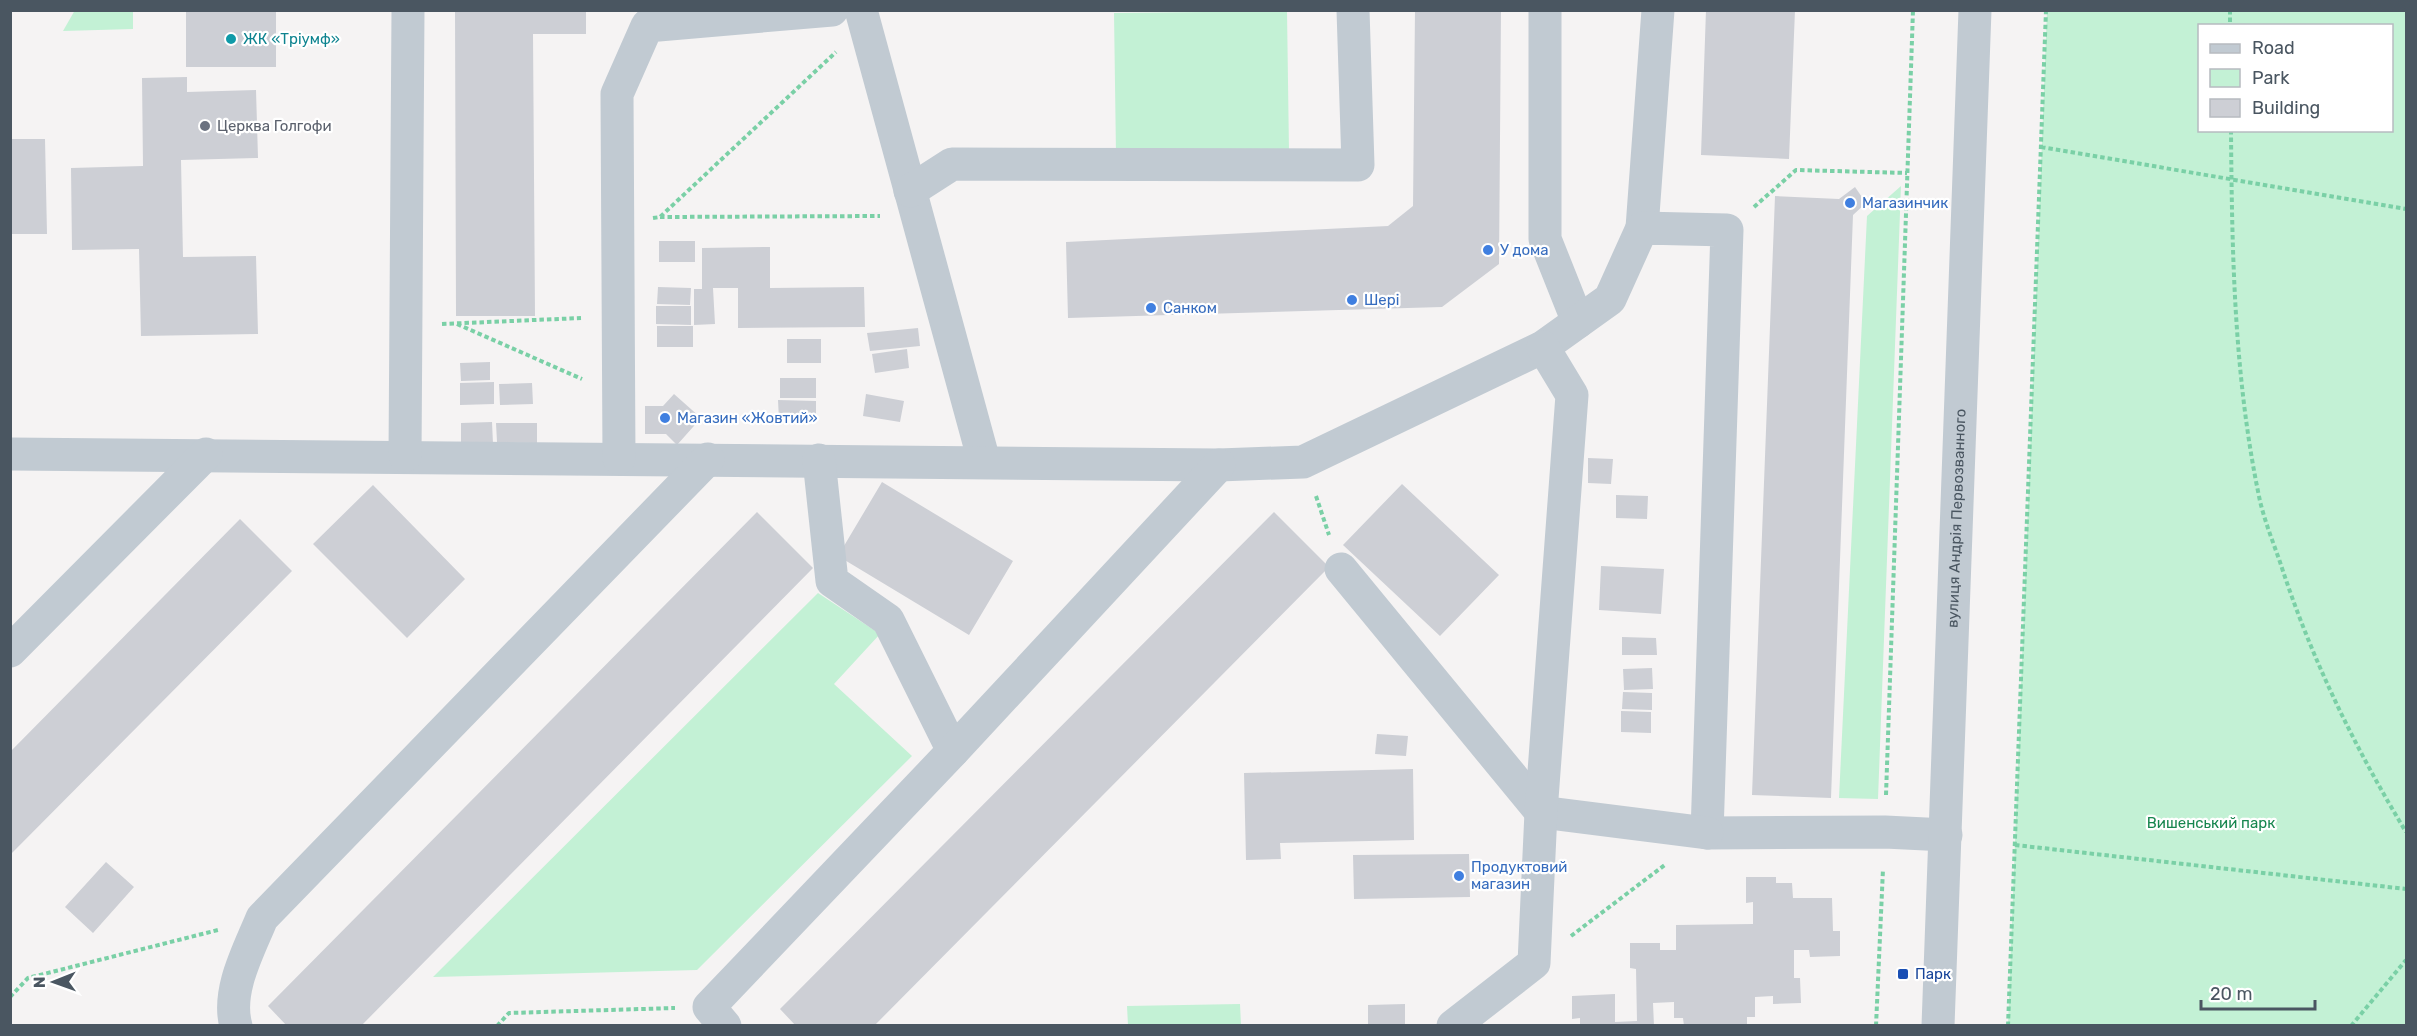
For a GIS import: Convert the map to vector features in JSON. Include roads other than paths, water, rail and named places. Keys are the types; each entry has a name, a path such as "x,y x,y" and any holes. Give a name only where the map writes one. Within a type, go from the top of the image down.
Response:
{"street":[{"path":"405,456 408,10"},
{"path":"619,458 616,94 647,26 832,10"},
{"path":"913,203 952,164 1358,165 1353,10"},
{"path":"1545,10 1545,240 1578,322"},
{"path":"10,454 984,461 1219,465 1304,462 1543,347 1610,299 1642,228 1658,10"},
{"name":"вулиця Андрія Первозванного","path":"1938,1026 1975,10"},
{"path":"863,18 984,461"},
{"path":"1642,228 1727,231 1707,833"},
{"path":"1453,1026 1534,963 1540,812 1572,395 1543,347"},
{"path":"10,651 206,454"},
{"path":"236,1026 234,1016 239,976 262,918 708,459"},
{"path":"819,460 832,581 888,620 953,752"},
{"path":"717,1016 953,752 1219,465"},
{"path":"1341,569 1540,812 1707,833 1885,832 1946,835"}],"place":[{"name":"ЖК «Тріумф»","path":"231,39"},
{"name":"Церква Голгофи","path":"205,126"},
{"name":"Магазинчик","path":"1850,203"},
{"name":"У дома","path":"1488,250"},
{"name":"Шері","path":"1352,300"},
{"name":"Санком","path":"1151,308"},
{"name":"Магазин «Жовтий»","path":"665,418"},
{"name":"Продуктовий магазин","path":"1459,876"},
{"name":"Парк","path":"1903,974"}],"park label":[{"name":"Вишенський парк","path":"2211,823"}]}
